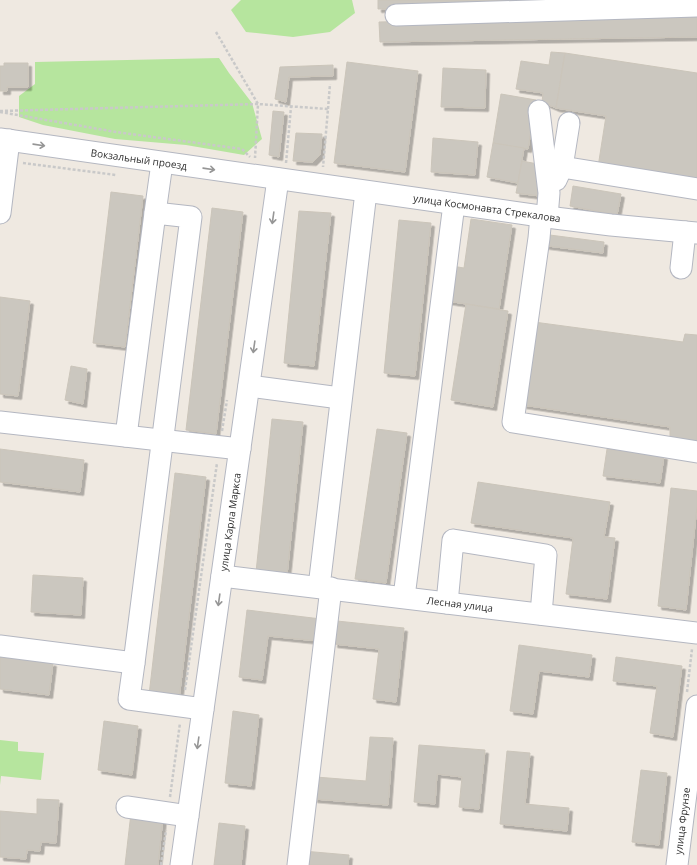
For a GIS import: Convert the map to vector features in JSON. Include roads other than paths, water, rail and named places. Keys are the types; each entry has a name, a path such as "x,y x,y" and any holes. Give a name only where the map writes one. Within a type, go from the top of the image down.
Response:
{"street":[{"path":"396,15 697,6"},
{"path":"539,111 549,193"},
{"path":"570,123 562,167 549,193 539,238 513,422 697,452"},
{"path":"0,213 5,140"},
{"name":"Вокзальный проезд","path":"5,140 162,163 278,171"},
{"path":"126,436 162,163"},
{"path":"562,167 697,188"},
{"name":"улица Космонавта Стрекалова","path":"278,171 366,192 611,225 691,232"},
{"name":"улица Карла Маркса","path":"181,865 222,576 230,447 249,386 278,171"},
{"path":"298,865 325,588 340,398 366,192"},
{"path":"404,597 454,204"},
{"path":"155,213 192,217 129,699 203,709"},
{"path":"681,268 691,232"},
{"path":"249,386 340,398"},
{"path":"0,422 230,447"},
{"path":"447,602 453,540 546,556 540,614"},
{"name":"Лесная улица","path":"222,576 540,614 695,639"},
{"path":"0,646 134,663"},
{"name":"улица Фрунзе","path":"677,865 692,703"},
{"path":"127,807 188,816"}]}
